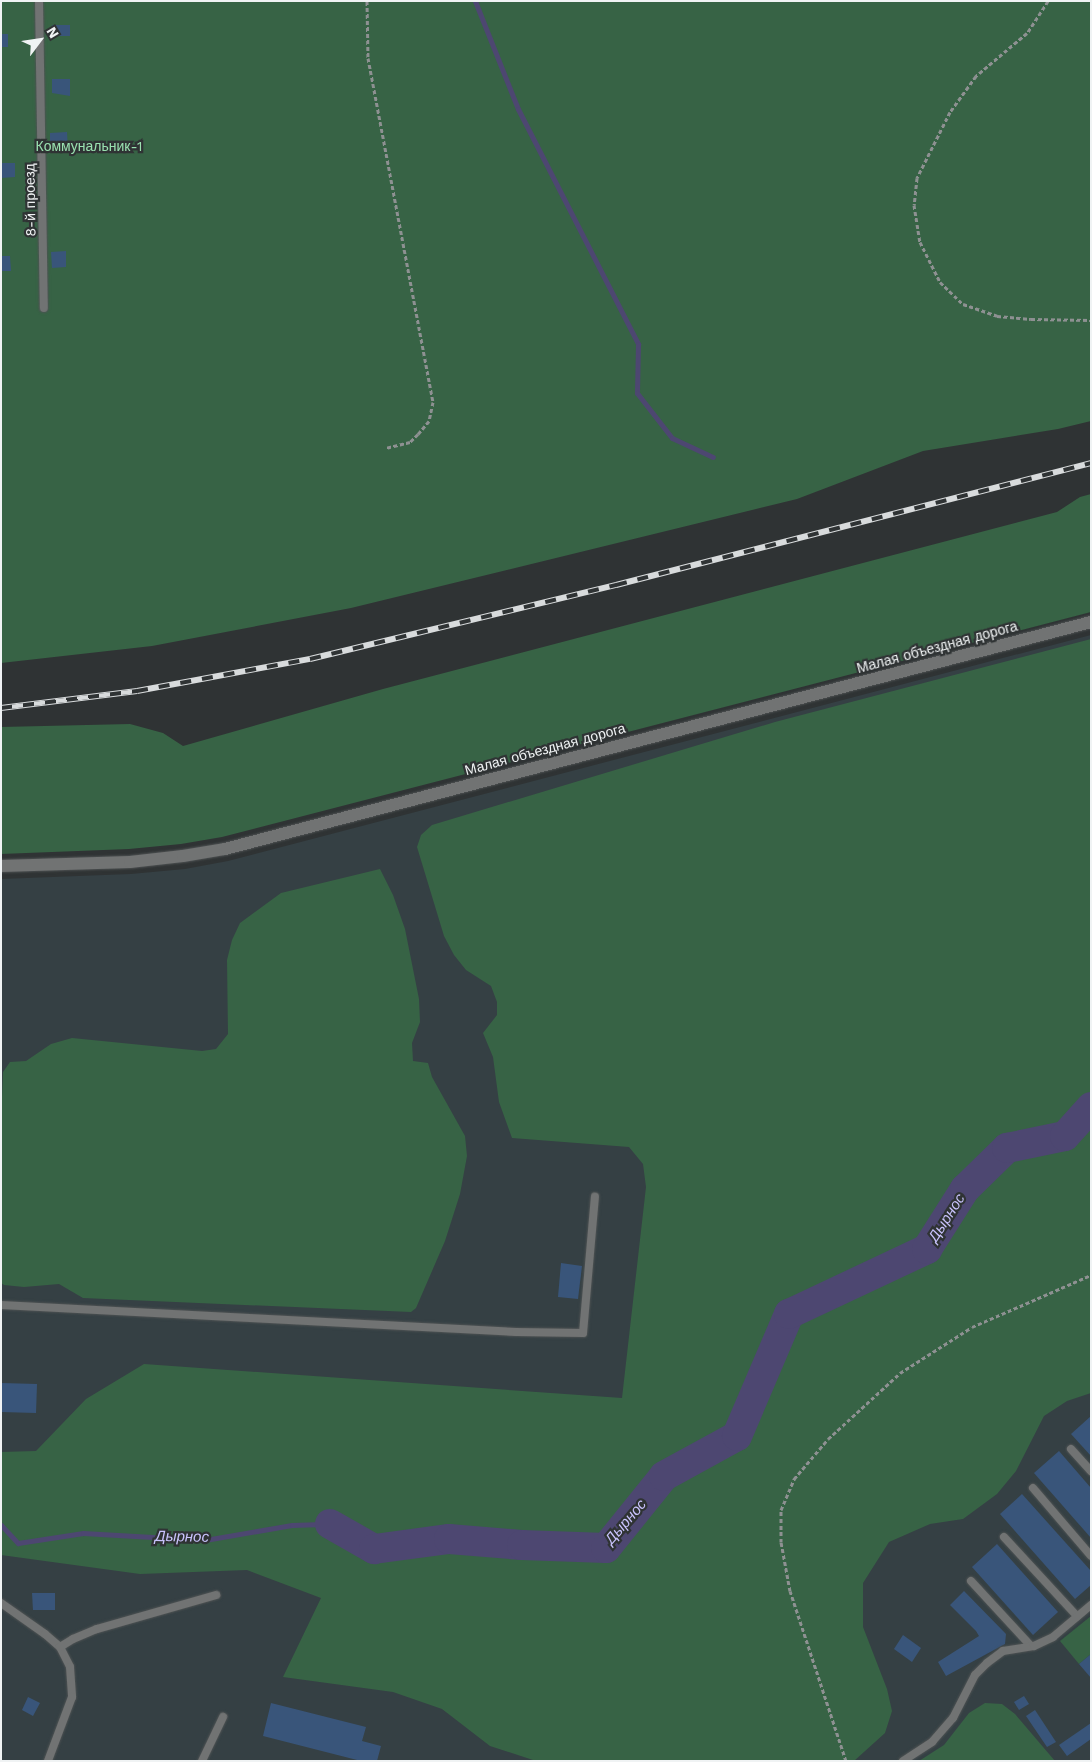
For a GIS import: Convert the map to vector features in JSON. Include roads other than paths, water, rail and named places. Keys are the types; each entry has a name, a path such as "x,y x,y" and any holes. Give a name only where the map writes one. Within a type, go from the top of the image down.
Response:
{"street":[{"name":"Малая объездная дорога","path":"1,866 130,862 225,849 1091,622"}],"lane":[{"name":"8-й проезд","path":"39,1 44,308"},
{"path":"1,1305 516,1332 583,1333 595,1197"},
{"path":"1071,1449 1091,1471"},
{"path":"1033,1488 1091,1556"},
{"path":"1004,1537 1077,1616"},
{"path":"971,1581 1031,1646"},
{"path":"60,1647 73,1638 97,1629 216,1595"},
{"path":"1,1604 45,1634 60,1647 70,1667 72,1697 48,1761"},
{"path":"903,1761 932,1742 953,1718 975,1675 986,1663 1003,1651 1031,1646 1053,1637 1091,1605"},
{"path":"202,1761 223,1716"}],"waterway":[{"path":"475,1 518,109 638,344 637,393 672,438 713,457"},
{"name":"Дырнос","path":"330,1524 374,1549 449,1539 522,1545 606,1548 664,1476 737,1436 789,1314 927,1249 965,1189 1007,1148 1065,1136 1091,1107"},
{"name":"Дырнос","path":"1,1525 18,1543 83,1533 205,1540 292,1525 330,1524"}],"railway":[{"path":"1,708 137,691 310,659 616,585 1091,463"}],"park label":[{"name":"Коммунальник-1","path":"89,146"}]}
